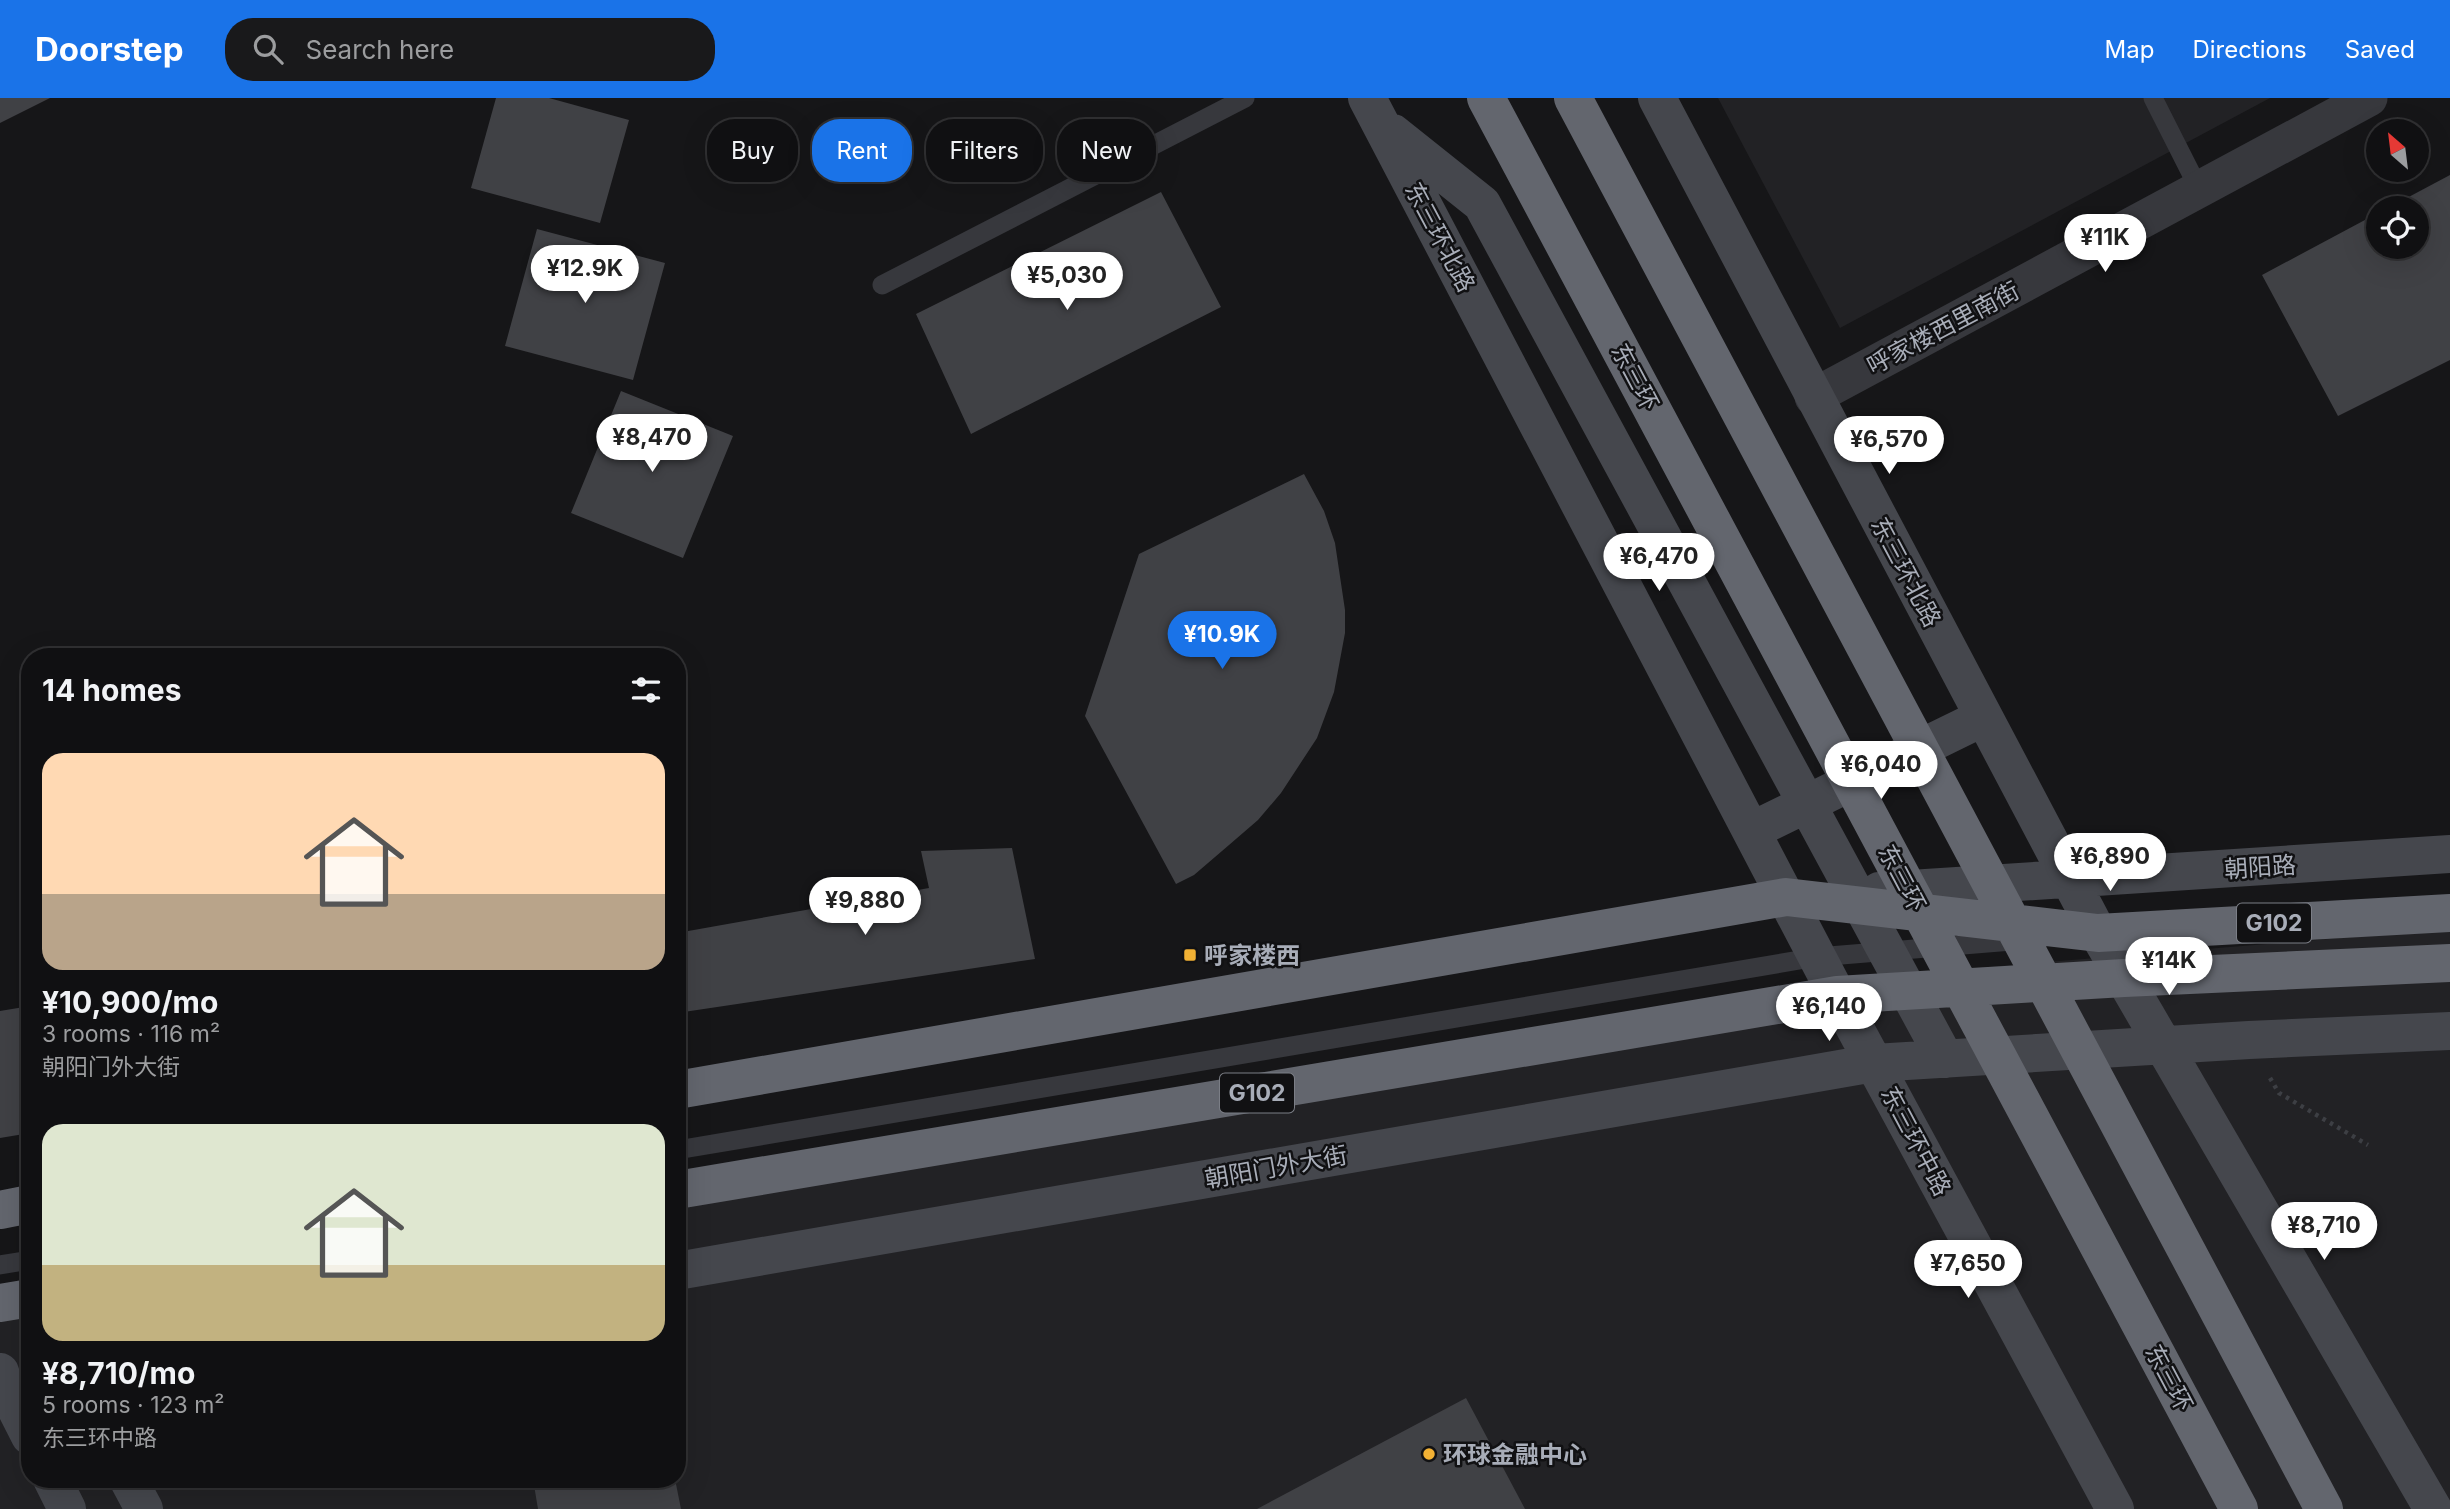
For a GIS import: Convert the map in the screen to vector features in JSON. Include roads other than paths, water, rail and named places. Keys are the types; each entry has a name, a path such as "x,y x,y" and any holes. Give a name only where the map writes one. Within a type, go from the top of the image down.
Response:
{"highway":[{"name":"东三环","path":"1486,98 2239,1509"},
{"path":"1573,98 2324,1509"},
{"name":"G102","path":"686,1088 1786,897 1858,899 2098,933 2450,914"},
{"name":"G102","path":"686,1188 1837,995 2450,963"},
{"path":"0,1210 21,1206"},
{"path":"0,1303 21,1300"}],"street":[{"name":"东三环北路","path":"1657,98 2098,933 2163,1046"},
{"name":"呼家楼西里南街","path":"1814,397 2369,98"},
{"name":"东三环北路","path":"1373,110 1817,957"},
{"path":"1373,110 1482,204 1945,1059"},
{"path":"1751,831 1984,717"},
{"name":"朝阳路","path":"1858,899 2070,880 2450,854"},
{"name":"东三环中路","path":"1817,957 2115,1509"},
{"path":"2432,1509 2163,1046 2450,1031"},
{"name":"朝阳门外大街","path":"686,1269 1874,1063 2163,1046"},
{"path":"9,1382 21,1413"},
{"path":"56,1488 67,1509"},
{"path":"133,1488 144,1509"}],"lane":[{"path":"882,285 1245,98"},
{"path":"2153,98 2200,191"},
{"path":"686,1148 1817,957 2098,933"},
{"path":"0,1265 21,1261"}],"place":[{"name":"呼家楼西","path":"1190,955"},
{"name":"环球金融中心","path":"1429,1454"}]}
